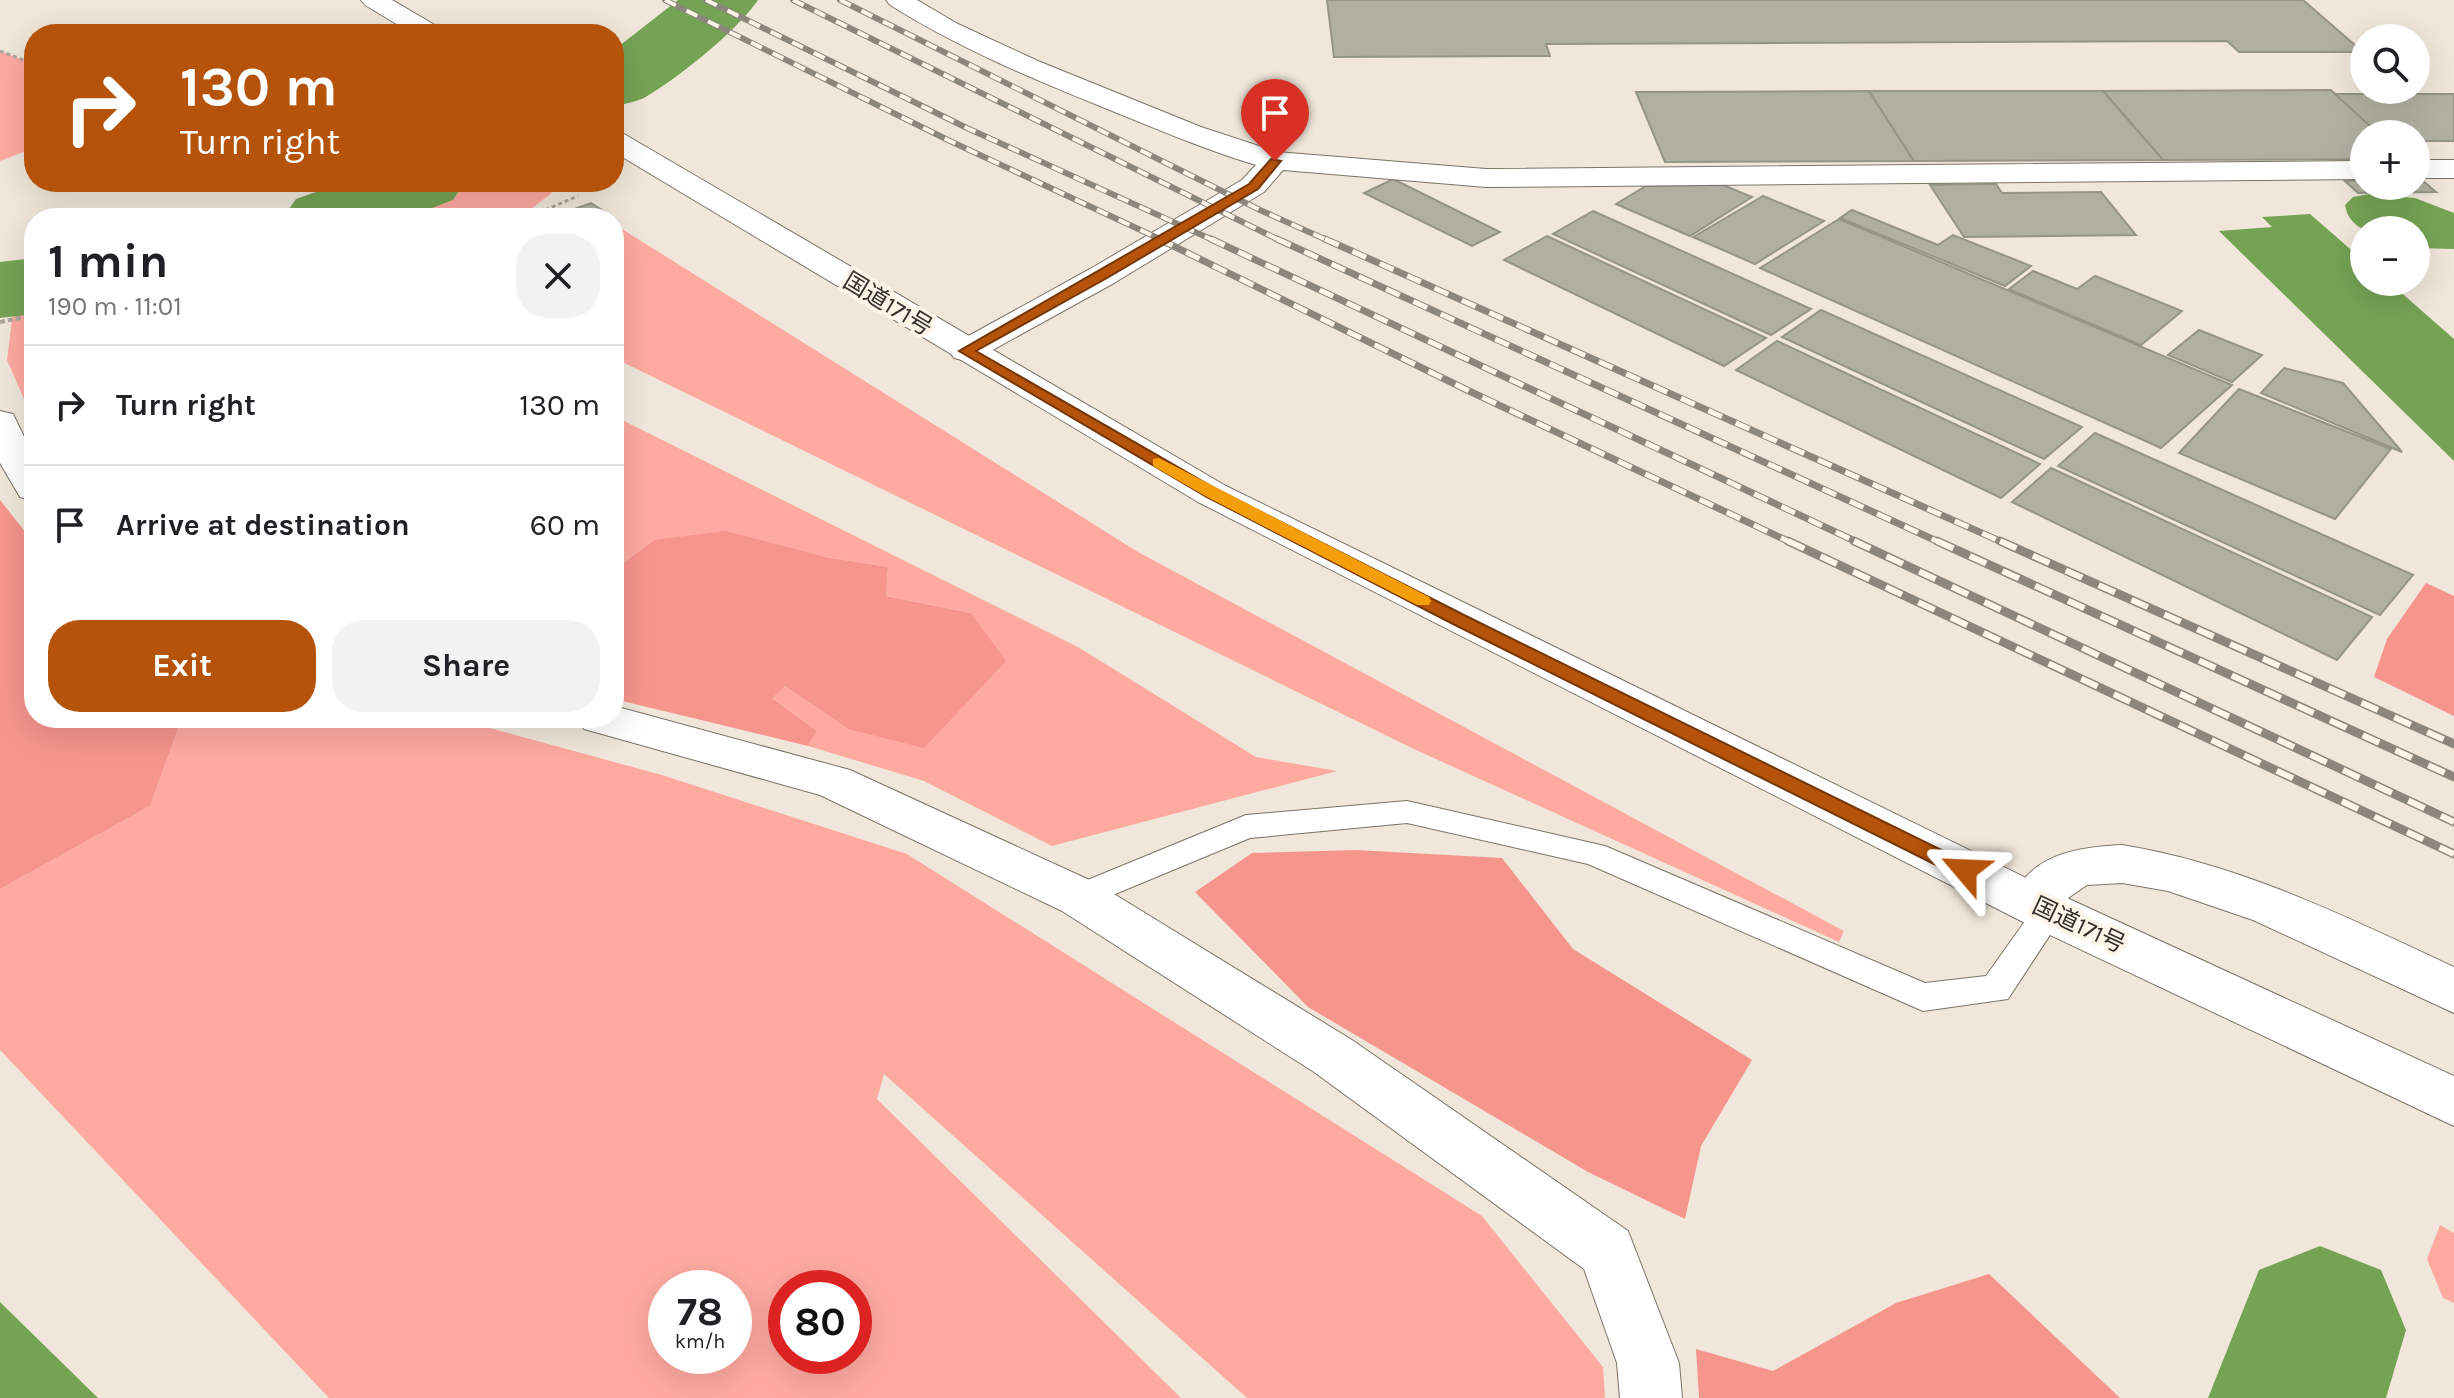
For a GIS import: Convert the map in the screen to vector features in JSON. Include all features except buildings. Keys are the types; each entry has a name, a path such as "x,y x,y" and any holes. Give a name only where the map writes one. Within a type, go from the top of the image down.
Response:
{"main road":[{"path":"374,0 414,24"},
{"path":"899,0 937,24 1058,80 1238,151 1275,161 1486,178 2350,170"},
{"name":"国道171号","path":"624,146 1212,494 2049,912 2454,1102"},
{"path":"966,351 1102,276 1253,186 1275,161"},
{"path":"2430,169 2454,169"},
{"path":"0,422 4,438 24,472"},
{"path":"624,725 834,782 1079,897 1333,1056 1607,1251 1648,1363 1651,1398"},
{"path":"2049,912 2041,891 2079,866 2123,862 2243,895 2454,991"}],"lane":[{"path":"1079,897 1246,827 1407,812 1594,854 1923,997 1996,989 2049,912"}],"path":[{"path":"0,51 24,60"},
{"path":"550,208 578,196"},
{"path":"0,322 24,317"}],"shaded area":[{"path":"0,51 24,60 24,152 0,161"},
{"path":"450,192 552,193 532,208 408,208"},
{"path":"2350,200 2420,200 2454,213 2454,249 2430,248 2430,216 2350,218 2345,205"},
{"path":"2310,214 2350,249 2350,296 2405,296 2454,339 2454,461 2219,231 2272,227 2262,217"},
{"path":"624,230 1138,552 1844,931 1839,942 1416,750 624,363"},
{"path":"24,309 24,399 7,360 13,312"},
{"path":"624,421 1078,647 1256,757 1337,771 1052,846 924,781 808,746 817,731 771,697 785,686 848,729 971,613 886,596 888,567 825,557 654,540 624,562"},
{"path":"0,500 24,530 24,728 178,728 150,806 0,889"},
{"path":"726,531 825,557 888,567 886,596 971,613 1006,661 924,748 848,729 785,686 772,698 817,731 808,746 624,701 624,562 654,540"},
{"path":"2426,583 2454,596 2454,716 2374,677 2387,639"},
{"path":"178,728 490,728 662,775 907,854 1482,1216 1603,1367 1605,1398 1247,1398 884,1074 877,1099 1181,1398 329,1398 0,1050 0,889 150,806"},
{"path":"1356,850 1502,858 1573,949 1752,1060 1701,1146 1685,1219 1588,1172 1308,1007 1195,892 1252,853"},
{"path":"2440,1225 2454,1233 2454,1303 2443,1298 2427,1259"},
{"path":"1989,1274 2120,1398 1699,1398 1696,1349 1773,1371 1896,1303"},
{"path":"0,1302 98,1398 0,1398"}],"waterway":[{"path":"624,77 723,0"},
{"path":"354,208 396,192"},
{"path":"0,290 24,287"},
{"path":"2297,1398 2320,1330"}],"railway":[{"path":"665,0 950,141 1164,241"},
{"path":"706,0 967,128 1215,241"},
{"path":"793,0 1281,241"},
{"path":"840,0 1260,210 1329,241"},
{"path":"1159,239 1467,390 1792,543"},
{"path":"1211,239 1859,543"},
{"path":"1277,239 1941,543"},
{"path":"1325,239 2004,543"},
{"path":"1788,541 2454,854"},
{"path":"1854,541 2454,822"},
{"path":"1937,541 2454,777"},
{"path":"2000,541 2454,744"}],"slow traffic":[{"path":"1159,463 1212,494 1423,601"}],"route":[{"path":"1275,161 1253,186 1102,276 966,351 1212,494 1965,870"}]}
